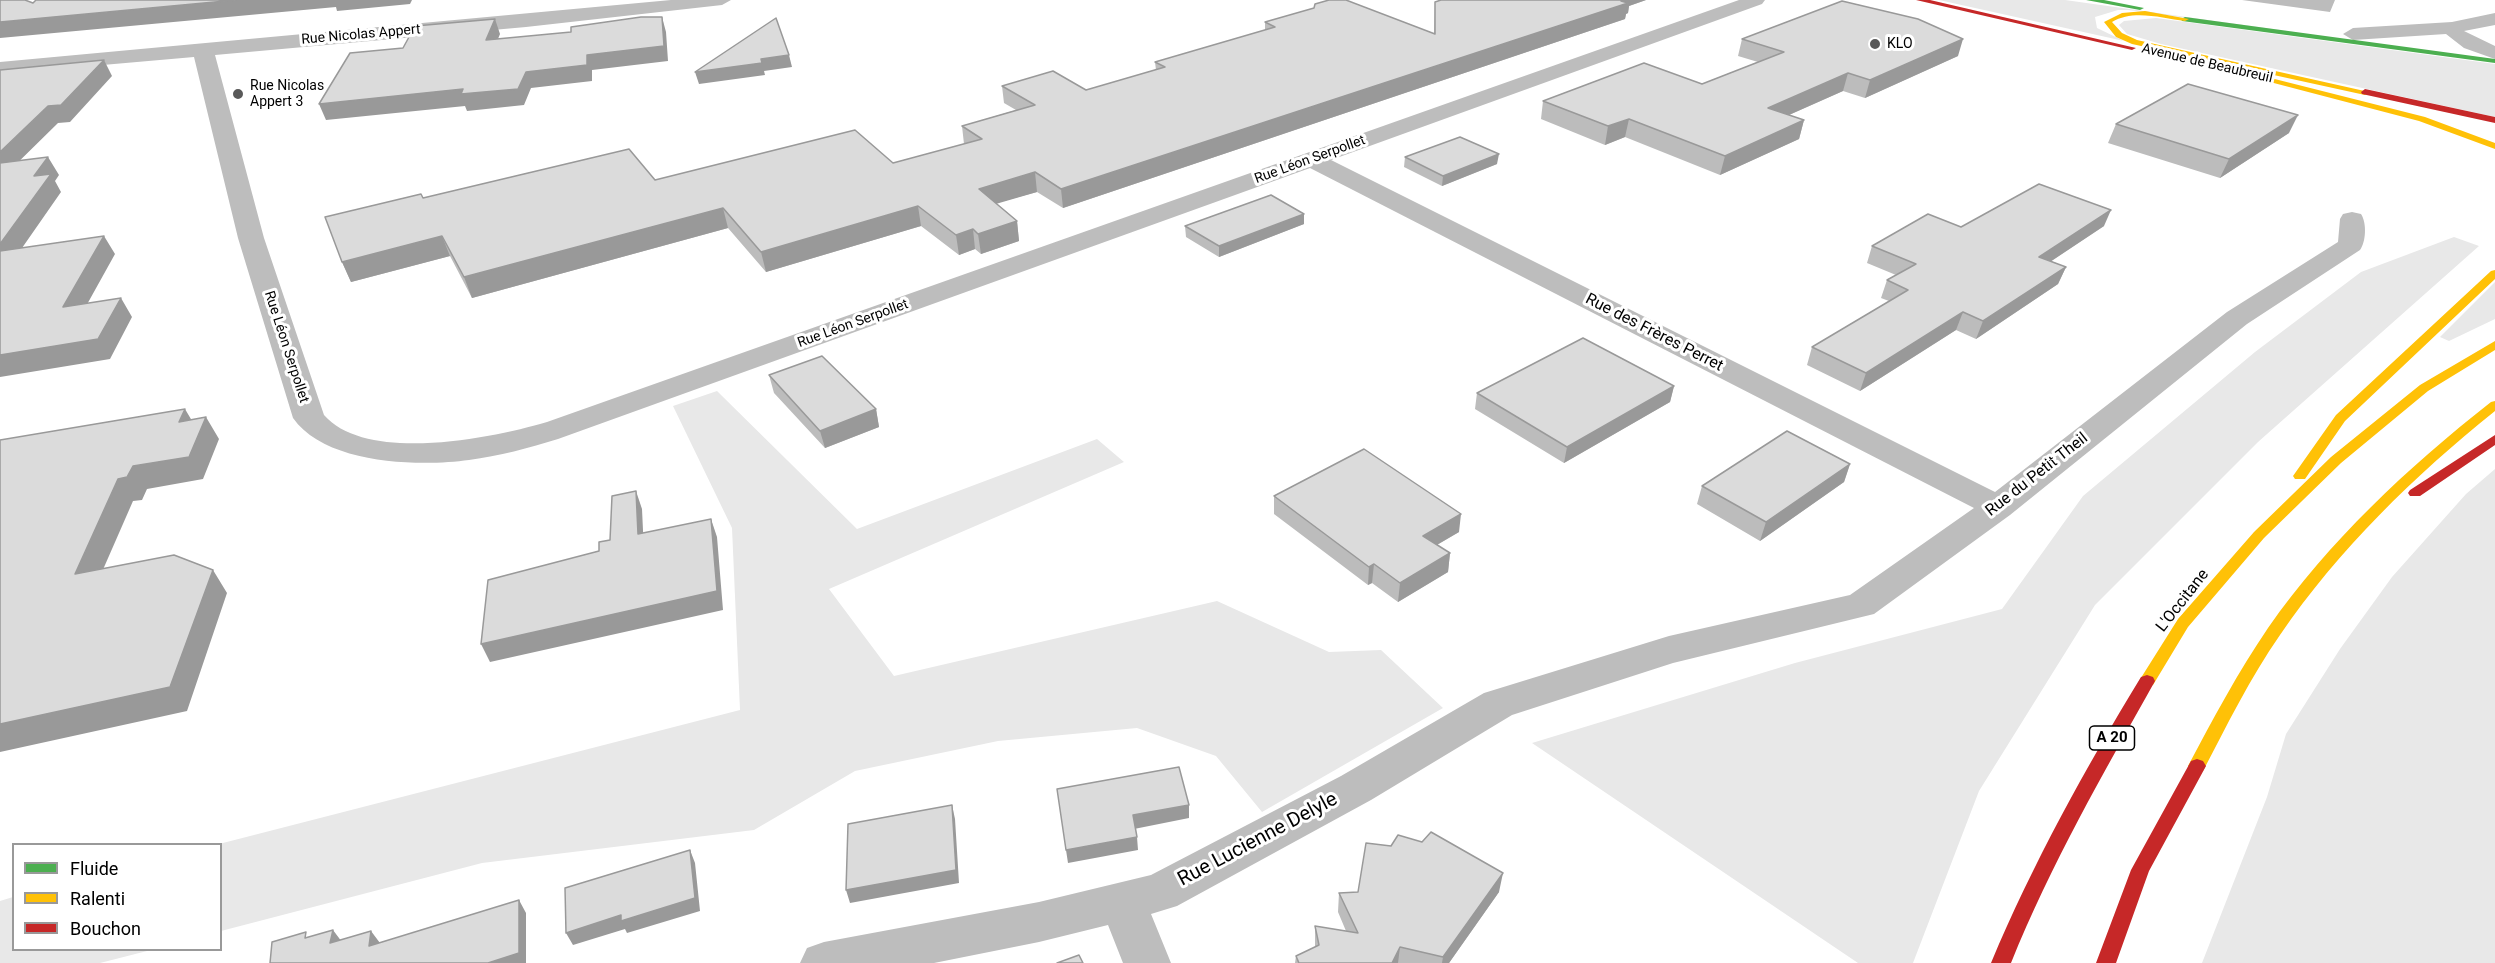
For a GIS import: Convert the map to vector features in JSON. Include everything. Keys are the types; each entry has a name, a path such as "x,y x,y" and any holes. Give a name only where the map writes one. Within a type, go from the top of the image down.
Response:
{"main road":[{"name":"Avenue de Beaubreuil","path":"1920,0 2495,126"},
{"path":"2091,0 2495,54"},
{"path":"2091,0 2495,61"},
{"path":"2495,61 2146,14 2115,16 2108,22 2111,30 2118,35 2139,42 2495,120"},
{"path":"2250,74 2422,119 2495,146"},
{"path":"2259,535 2340,418 2495,273"},
{"name":"L'Occitane","path":"2001,963 2015,928 2097,762 2182,623 2259,535 2336,460 2424,388 2495,345"},
{"path":"2106,963 2140,870 2249,670 2295,603 2344,542 2439,448 2495,405"},
{"path":"2344,542 2495,439"}],"street":[{"name":"Rue Nicolas Appert","path":"0,68 722,0"},
{"name":"Rue Léon Serpollet","path":"209,49 204,56 251,238 309,418 321,431 341,440 400,450 467,451 512,443 558,429 1756,0"},
{"path":"2353,34 2452,28 2495,19"},
{"path":"2452,28 2456,36 2495,54"},
{"name":"Rue des Frères Perret","path":"1311,159 1998,507"},
{"name":"Rue du Petit Theil","path":"1669,650 1861,605 1998,507 2237,318 2351,245 2352,219"},
{"name":"Rue Lucienne Delyle","path":"824,963 939,953 1039,922 1161,892 1356,788 1498,704 1669,650"},
{"path":"1122,900 1147,963"}],"shaded area":[{"path":"1939,0 2065,0 2308,34 2128,10 2118,10 2095,17 2097,28 2124,41"},
{"path":"2156,18 2495,64 2495,117 2161,44 2127,34 2119,25 2124,21"},
{"path":"2454,237 2479,246 2258,442 2095,605 1979,791 1913,963 1858,963 1532,743 1795,663 2002,609 2083,496 2255,352 2361,272"},
{"path":"2495,282 2495,319 2449,341 2440,337"},
{"path":"717,391 857,529 1097,439 1124,462 829,589 894,676 1217,601 1329,652 1381,650 1443,708 1262,812 1216,756 1137,728 998,741 855,771 754,830 482,863 222,931 222,843 740,710 732,528 673,406"},
{"path":"2495,469 2495,963 2202,963 2267,797 2286,734 2340,649 2392,577 2466,494"},
{"path":"12,897 12,951 147,951 100,963 0,963 0,901"}],"building":[{"path":"0,0 25,0 33,3 36,0 236,0 0,22"},
{"path":"1329,0 1346,0 1435,34 1435,2 1441,0 1623,0 1621,1 1628,3 1061,189 1035,172 979,189 1017,221 978,234 973,229 956,235 918,206 761,252 723,208 464,277 442,236 342,262 325,217 421,194 423,198 629,149 655,180 855,130 893,163 982,139 962,126 1035,105 1002,86 1053,71 1086,90 1165,67 1155,62 1275,27 1265,22 1314,8 1315,4"},
{"path":"1842,1 1918,19 1963,39 1870,80 1848,73 1768,108 1804,120 1725,156 1629,119 1608,126 1543,101 1644,63 1702,84 1784,52 1742,39"},
{"path":"641,17 662,17 664,46 587,55 587,65 526,72 518,89 461,94 463,89 319,104 350,53 403,48 415,26 495,19 486,40 571,32 571,27"},
{"path":"776,18 789,55 761,59 762,63 695,72"},
{"path":"104,60 61,105 48,106 0,152 0,70"},
{"path":"2188,84 2298,115 2229,159 2116,124"},
{"path":"1460,137 1499,154 1443,176 1405,157"},
{"path":"48,157 34,176 51,174 0,244 0,163"},
{"path":"2039,184 2111,210 2039,257 2066,267 1983,321 1963,312 1866,373 1812,347 1908,290 1887,280 1916,264 1872,246 1928,214 1961,227"},
{"path":"1271,195 1304,214 1219,246 1185,226"},
{"path":"104,236 63,307 121,298 98,339 0,355 0,251"},
{"path":"1583,338 1674,386 1567,447 1477,393"},
{"path":"822,356 876,409 820,431 769,375"},
{"path":"185,409 179,422 206,417 189,457 133,466 127,477 118,479 75,574 174,555 213,570 170,687 0,724 0,440"},
{"path":"1787,431 1850,464 1766,522 1702,486"},
{"path":"1364,449 1461,514 1423,536 1450,553 1400,583 1374,564 1369,567 1274,496"},
{"path":"636,491 638,534 711,519 717,591 481,644 488,580 599,551 599,542 610,540 612,496"},
{"path":"1179,767 1189,805 1133,815 1137,837 1066,850 1057,789"},
{"path":"952,805 956,870 846,890 848,824"},
{"path":"1431,832 1503,873 1443,957 1400,947 1392,963 1299,963 1296,956 1319,945 1315,926 1358,933 1339,893 1358,892 1366,843 1391,846 1398,835 1422,842"},
{"path":"690,850 695,898 621,921 621,915 566,933 565,888"},
{"path":"519,900 519,953 488,963 270,963 272,942 306,932 305,938 333,930 330,943 371,931 369,946"},
{"path":"1079,955 1083,963 1057,963"}],"traffic: fast":[{"path":"2090,0 2140,8"},
{"path":"2185,19 2495,61"}],"traffic: slow":[{"path":"2185,19 2134,13 2116,17 2108,22 2119,35 2135,42 2365,92"},
{"path":"2250,74 2422,119 2495,146"},
{"path":"2300,476 2340,418 2495,273"},
{"path":"2147,681 2183,623 2259,535 2336,460 2424,388 2495,345"},
{"path":"2197,766 2249,670 2274,632 2329,560 2360,526 2425,463 2495,405"}],"traffic: jam":[{"path":"1920,0 2132,48"},
{"path":"2365,92 2495,120"},
{"path":"2415,493 2495,439"},
{"path":"2001,963 2016,926 2068,819 2147,681"},
{"path":"2106,963 2140,870 2197,766"}],"place":[{"name":"KLO","path":"1875,44"},
{"name":"Rue Nicolas Appert 3","path":"238,94"}]}
